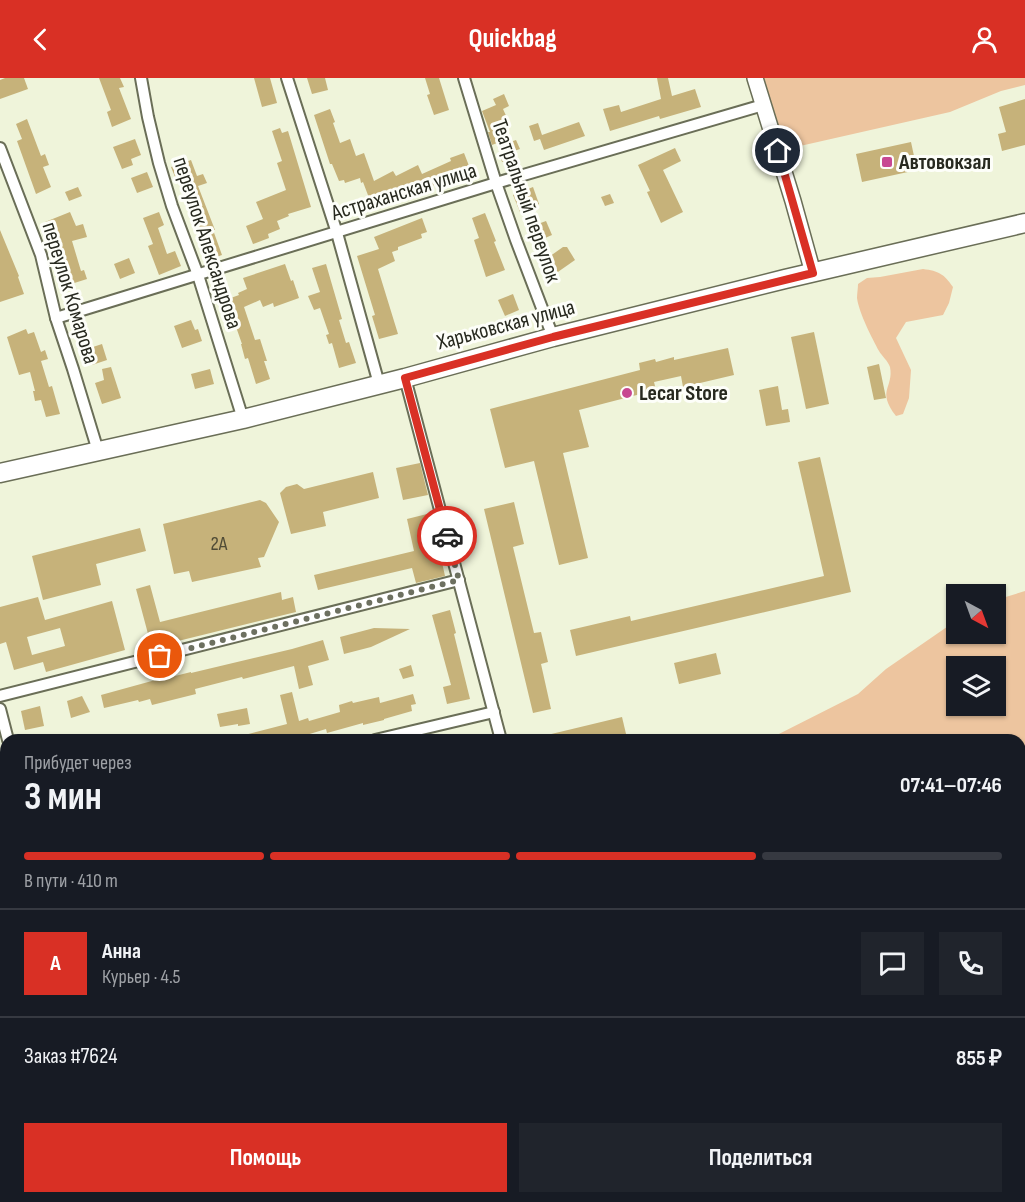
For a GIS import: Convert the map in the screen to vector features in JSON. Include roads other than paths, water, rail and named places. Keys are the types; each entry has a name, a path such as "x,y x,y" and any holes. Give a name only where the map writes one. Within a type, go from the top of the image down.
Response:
{"highway":[{"name":"Харьковская улица","path":"0,473 243,419 553,337 1025,223"}],"main road":[{"path":"755,78 813,273"}],"street":[{"name":"переулок Александрова","path":"141,78 148,117 172,206 198,275 243,419"},
{"path":"286,78 337,233 380,384"},
{"name":"Театральный переулок","path":"464,78 496,183 553,337"},
{"name":"Астраханская улица","path":"56,318 496,183 763,105"},
{"name":"переулок Комарова","path":"0,148 41,255 56,318 98,451"},
{"path":"405,378 500,734"},
{"path":"0,696 459,580"},
{"path":"0,709 6,734"},
{"path":"400,734 494,712"}],"place":[{"name":"Автовокзал","path":"887,162"},
{"name":"Lecar Store","path":"627,393"}]}
